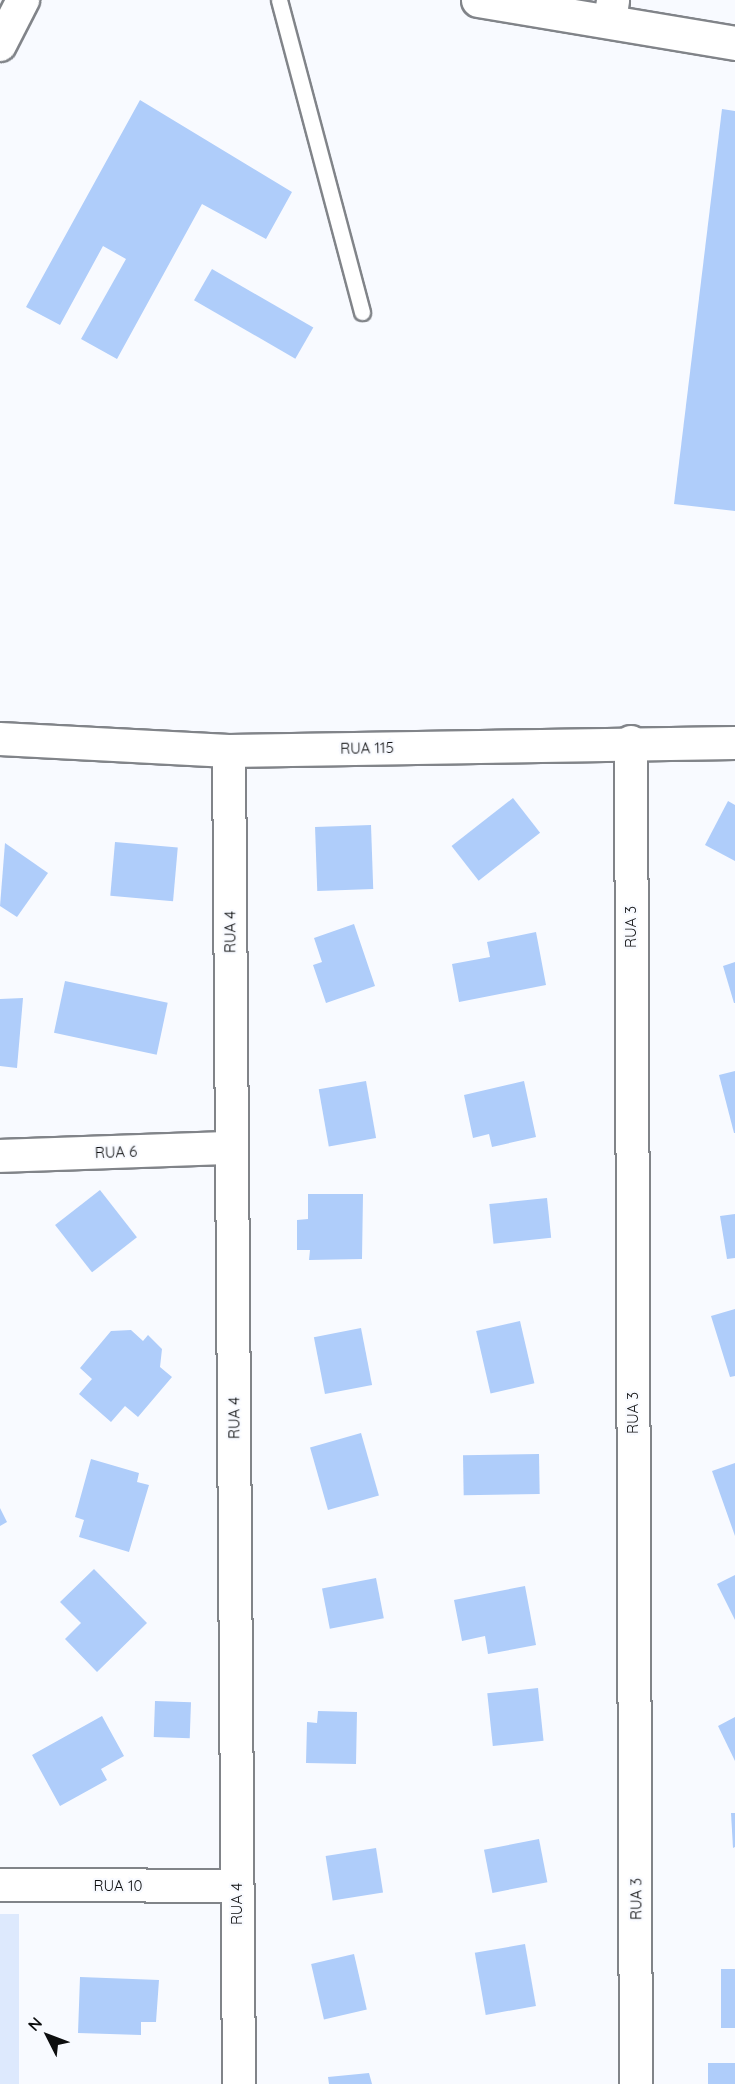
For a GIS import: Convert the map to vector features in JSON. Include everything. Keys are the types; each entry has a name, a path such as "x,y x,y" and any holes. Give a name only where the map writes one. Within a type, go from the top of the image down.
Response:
{"street":[{"path":"0,45 23,0"},
{"path":"478,0 611,10 735,43"},
{"name":"RUA 115","path":"0,739 229,751 631,742 735,743"},
{"name":"RUA 3","path":"631,742 636,2084"},
{"name":"RUA 4","path":"229,751 239,2084"},
{"name":"RUA 6","path":"0,1156 232,1148"},
{"name":"RUA 10","path":"0,1886 237,1886"}],"lane":[{"path":"279,0 362,312"}],"shaded area":[{"path":"0,1914 19,1914 19,2084 0,2084"}],"building":[{"path":"140,100 292,192 266,239 202,204 117,359 81,339 126,259 103,246 60,325 26,307"},
{"path":"722,109 735,111 735,511 674,504"},
{"path":"212,269 313,328 295,359 194,300"},
{"path":"513,798 540,833 479,881 452,846"},
{"path":"728,801 735,805 735,861 705,845"},
{"path":"371,825 373,889 317,891 315,827"},
{"path":"115,842 178,847 173,901 110,896"},
{"path":"5,843 48,873 17,917 0,906"},
{"path":"354,924 375,986 326,1003 313,965 322,962 314,938"},
{"path":"536,932 546,985 459,1002 452,964 490,957 487,942"},
{"path":"735,962 735,1003 734,1003 723,966"},
{"path":"65,981 168,1003 157,1055 54,1033"},
{"path":"23,998 17,1068 0,1066 0,999"},
{"path":"735,1071 735,1133 734,1133 719,1075"},
{"path":"366,1081 376,1138 329,1146 319,1089"},
{"path":"524,1081 536,1137 492,1147 489,1134 473,1138 464,1095"},
{"path":"100,1190 137,1237 92,1272 55,1225"},
{"path":"308,1194 363,1194 362,1259 309,1260 310,1250 297,1250 297,1220 308,1219"},
{"path":"547,1198 551,1238 493,1244 489,1204"},
{"path":"735,1214 735,1258 727,1259 720,1216"},
{"path":"735,1309 735,1376 730,1377 711,1316"},
{"path":"520,1321 534,1383 491,1393 476,1331"},
{"path":"361,1328 372,1385 325,1394 314,1337"},
{"path":"131,1330 143,1341 148,1335 162,1349 160,1367 172,1377 138,1417 125,1406 111,1422 79,1394 92,1379 80,1368 111,1331"},
{"path":"361,1433 379,1495 328,1510 310,1448"},
{"path":"539,1454 540,1494 464,1495 463,1455"},
{"path":"91,1459 139,1473 137,1482 149,1485 129,1552 79,1537 84,1520 75,1517"},
{"path":"735,1463 735,1536 712,1471"},
{"path":"0,1508 7,1522 0,1526"},
{"path":"94,1569 147,1623 97,1672 65,1639 81,1623 60,1602"},
{"path":"735,1575 735,1620 717,1584"},
{"path":"376,1578 384,1618 330,1629 322,1588"},
{"path":"525,1586 536,1645 488,1654 485,1636 462,1641 454,1600"},
{"path":"538,1688 544,1741 493,1746 487,1693"},
{"path":"155,1701 191,1702 190,1738 154,1737"},
{"path":"318,1711 357,1712 356,1764 306,1763 307,1722 317,1723"},
{"path":"102,1716 124,1756 101,1769 107,1780 60,1806 32,1755"},
{"path":"735,1717 735,1761 718,1726"},
{"path":"731,1813 735,1813 735,1847 733,1848"},
{"path":"539,1839 547,1882 492,1893 484,1850"},
{"path":"376,1848 383,1892 333,1900 326,1856"},
{"path":"525,1944 536,2006 486,2015 475,1953"},
{"path":"354,1954 367,2010 324,2019 311,1964"},
{"path":"721,1969 735,1969 735,2028 721,2028"},
{"path":"80,1977 159,1980 156,2022 141,2022 141,2035 78,2033"},
{"path":"708,2063 735,2063 735,2084 708,2084"},
{"path":"369,2073 372,2084 329,2084 328,2077"}]}
